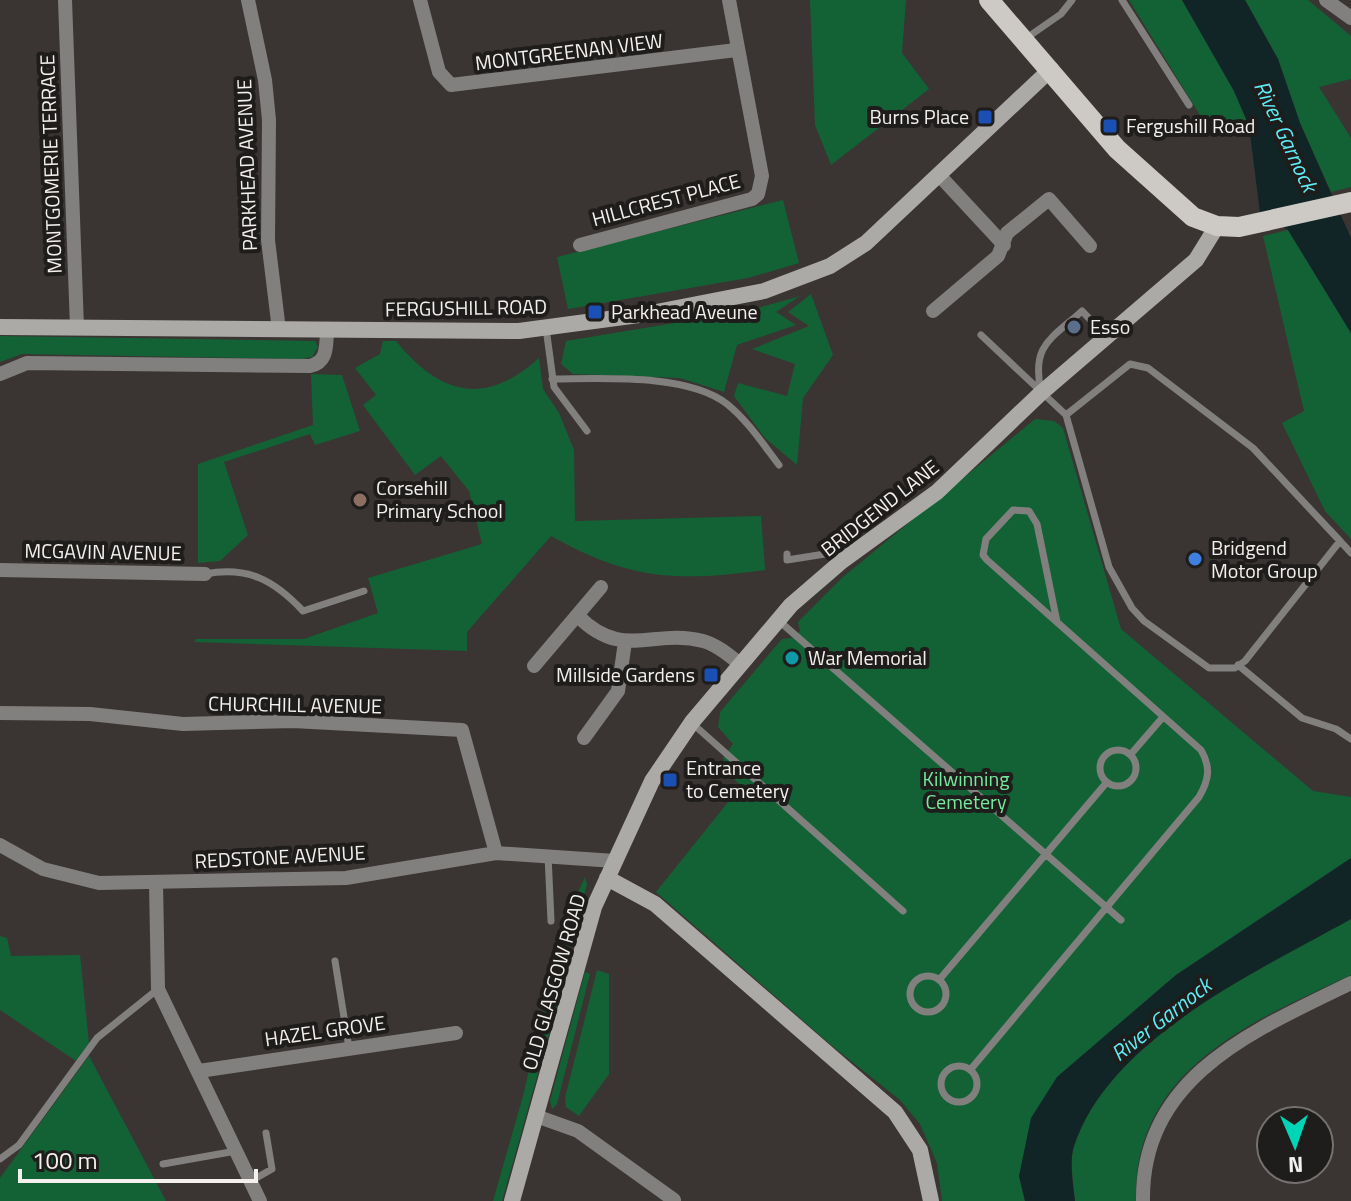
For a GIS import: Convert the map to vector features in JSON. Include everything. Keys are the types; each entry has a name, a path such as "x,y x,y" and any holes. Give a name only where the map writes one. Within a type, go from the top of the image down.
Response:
{"main road":[{"path":"989,0 1140,172 1181,209 1217,226 1258,225 1351,202"},
{"name":"FERGUSHILL ROAD","path":"0,327 327,331 546,328 731,299 793,281 830,266 866,243 1051,69"},
{"name":"BRIDGEND LANE","path":"615,861 652,781 692,722 778,620 842,561 937,492 1041,393 1196,260 1217,226"},
{"name":"OLD GLASGOW ROAD","path":"512,1201 594,907 615,861"},
{"path":"607,878 665,912 895,1112 920,1150 931,1201"}],"street":[{"name":"MONTGOMERIE TERRACE","path":"65,0 77,327"},
{"name":"PARKHEAD AVENUE","path":"248,0 266,94 268,240 279,330"},
{"name":"MONTGREENAN VIEW","path":"420,0 439,72 451,85 736,50"},
{"name":"HILLCREST PLACE","path":"580,245 752,199 758,194 762,176 729,0"},
{"path":"1326,0 1350,16"},
{"path":"939,175 1004,245"},
{"path":"933,311 998,256 1007,233 1049,199 1090,246"},
{"path":"0,374 27,363 310,366 320,363 325,355 327,331"},
{"name":"MCGAVIN AVENUE","path":"0,570 205,574"},
{"path":"534,666 601,587"},
{"path":"578,616 603,637 625,642 698,640 715,645 740,664"},
{"path":"584,738 618,691 625,642"},
{"name":"CHURCHILL AVENUE","path":"0,713 90,714 183,724 293,721 462,730 496,853"},
{"name":"REDSTONE AVENUE","path":"0,845 43,869 80,880 156,883 346,878 496,853 615,861"},
{"path":"156,883 158,989 260,1201"},
{"path":"1143,1201 1147,1154 1157,1124 1183,1089 1218,1054 1264,1025 1351,983"},
{"name":"HAZEL GROVE","path":"199,1071 456,1033"},
{"path":"536,1116 578,1131 674,1200"}],"lane":[{"path":"1024,39 1061,14 1072,0"},
{"path":"1122,0 1189,105"},
{"path":"1041,393 1036,370 1039,352 1082,311 1106,336"},
{"path":"546,328 552,379 558,395 587,431"},
{"path":"981,335 1066,415 1109,567 1132,608 1144,621 1209,668 1224,670 1238,665 1253,652 1340,541"},
{"path":"1066,415 1130,364 1148,368 1253,448 1351,553"},
{"path":"552,379 615,379 700,390 726,403 779,465"},
{"path":"971,1069 1199,797 1207,781 1207,765 1201,750 1163,717 1057,622 983,555 985,540 1013,510 1029,511 1037,524 1057,622"},
{"path":"787,554 787,560 825,554 842,561"},
{"path":"205,574 235,569 283,590 303,611 364,591"},
{"path":"778,620 1121,920"},
{"path":"1238,665 1302,718 1336,729 1351,739"},
{"path":"1131,754 1163,717"},
{"path":"692,722 903,911"},
{"path":"1119,749 1131,754 1137,770 1132,781 1121,786 1107,782 1100,770 1103,757 1119,749"},
{"path":"939,980 1107,782"},
{"path":"548,855 551,921"},
{"path":"335,961 349,1048"},
{"path":"921,977 939,980 946,989 942,1006 932,1012 915,1008 909,997 911,985 921,977"},
{"path":"0,1159 19,1145 97,1038 158,989"},
{"path":"959,1065 971,1069 978,1084 973,1095 963,1102 947,1098 941,1087 943,1074 959,1065"},
{"path":"250,1181 272,1169 266,1133"},
{"path":"163,1164 236,1151"}],"green space":[{"path":"810,0 906,0 902,53 929,89 831,165 815,125"},
{"path":"1129,0 1182,0 1234,91 1249,126 1211,133"},
{"path":"1245,0 1308,0 1351,36 1351,79 1319,87 1351,138 1351,187 1331,192 1300,123 1278,59"},
{"path":"783,200 799,263 748,278 568,309 557,257"},
{"path":"1288,230 1351,333 1351,539 1325,511 1282,423 1304,411 1263,236"},
{"path":"811,294 833,355 803,398 797,465 765,438 734,396 738,383 787,396 795,364 752,349 809,326 788,312"},
{"path":"800,296 776,312 796,325 737,345 724,392 680,378 573,374 561,364 566,341 747,311"},
{"path":"0,336 315,341 318,347 312,357 302,359 22,354 0,362"},
{"path":"383,341 396,341 429,373 446,383 464,388 500,384 539,358 543,389 559,413 574,450 575,521 761,516 765,570 705,576 654,574 605,562 551,536 467,632 467,651 195,642 196,639 304,639 378,613 368,578 482,544 469,491 441,456 415,475 363,405 376,395 355,368 380,354"},
{"path":"311,374 342,375 360,431 315,445 310,434 224,462 248,535 220,561 198,563 198,464 313,425"},
{"name":"Kilwinning Cemetery","path":"1035,419 1054,421 1063,428 1121,629 1313,791 1351,797 1351,858 1176,975 1057,1077 1019,1176 1025,1201 942,1201 937,1163 920,1124 900,1100 831,1045 656,892 741,786 733,778 723,758 733,744 718,727 720,712 782,639 792,638 800,631 798,622 843,577"},
{"path":"585,877 587,885 562,967 567,970 502,1201 493,1201 523,1096 564,923"},
{"path":"1351,919 1351,975 1238,1033 1204,1056 1176,1084 1154,1117 1140,1156 1136,1201 1075,1201 1074,1146 1092,1107 1119,1072 1153,1040 1191,1012 1232,985"},
{"path":"0,936 7,938 11,956 80,955 89,1043 76,1061 0,1010"},
{"path":"597,970 609,974 609,1074 579,1116 566,1107 565,1098"},
{"path":"585,972 590,974 557,1104 552,1109 550,1101"},
{"path":"89,1056 166,1201 0,1201 0,1178"}],"water":[{"name":"River Garnock","path":"1182,0 1245,0 1278,59 1300,123 1351,238 1351,333 1288,230 1260,213 1249,126 1234,91"},
{"name":"River Garnock","path":"1351,858 1351,919 1232,985 1153,1040 1119,1072 1092,1107 1074,1146 1072,1173 1075,1201 1025,1201 1019,1176 1031,1118 1057,1077 1176,975"}],"place":[{"name":"Burns Place","path":"985,117"},
{"name":"Fergushill Road","path":"1110,126"},
{"name":"Parkhead Aveune","path":"595,312"},
{"name":"Esso","path":"1074,327"},
{"name":"Corsehill Primary School","path":"360,500"},
{"name":"Bridgend Motor Group","path":"1195,559"},
{"name":"War Memorial","path":"792,658"},
{"name":"Millside Gardens","path":"711,675"},
{"name":"Entrance to Cemetery","path":"670,780"}]}
